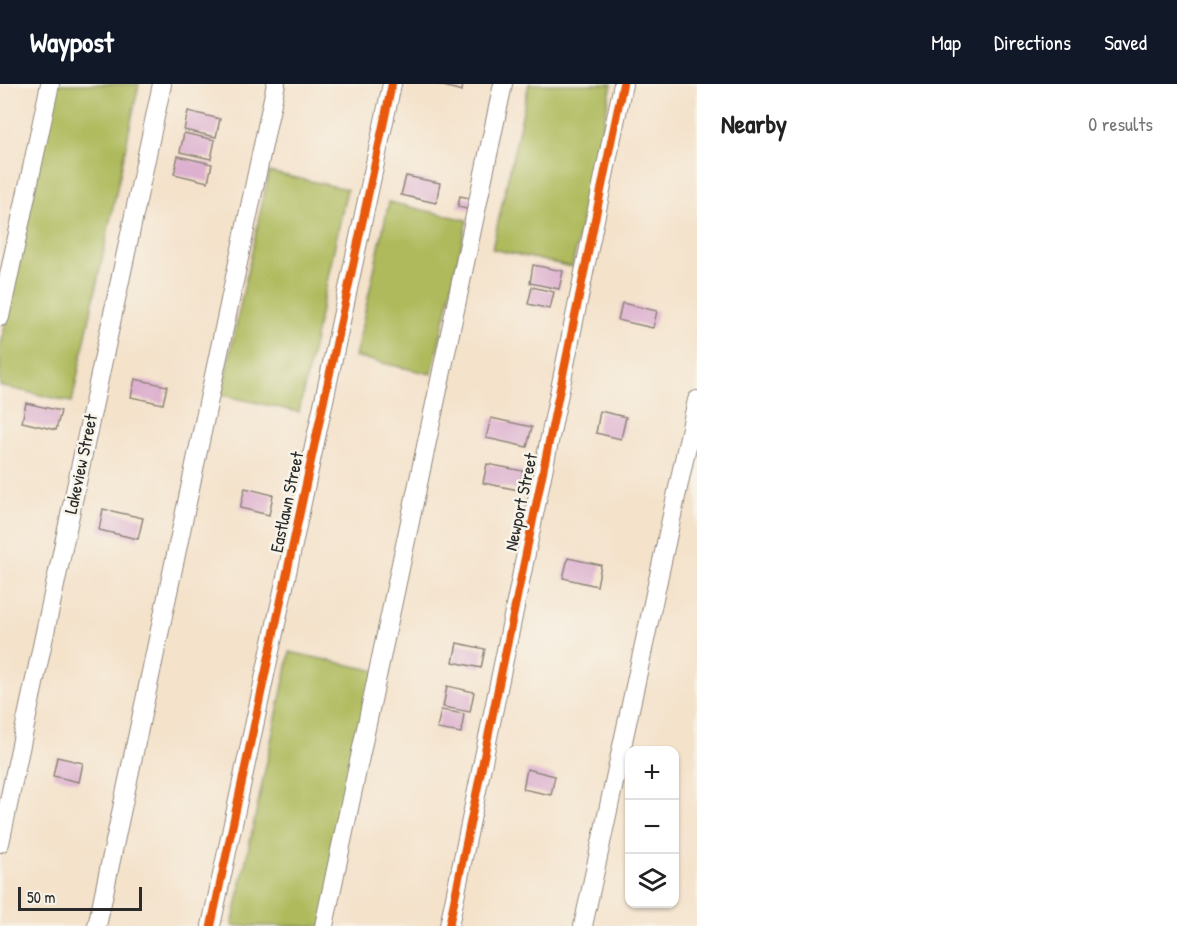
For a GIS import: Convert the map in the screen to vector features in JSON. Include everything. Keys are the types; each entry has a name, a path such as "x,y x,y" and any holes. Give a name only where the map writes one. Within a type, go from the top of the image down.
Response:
{"street":[{"path":"0,317 50,84"},
{"name":"Lakeview Street","path":"0,843 162,84"},
{"path":"97,926 276,84"},
{"name":"Eastlawn Street","path":"211,926 392,84"},
{"path":"324,926 503,84"},
{"name":"Newport Street","path":"449,926 623,84"},
{"path":"583,926 697,400"}],"green space":[{"path":"56,84 139,84 72,402 0,386 0,349"},
{"path":"529,84 612,84 572,267 492,249"},
{"path":"269,172 347,189 299,412 221,395"},
{"path":"389,202 467,220 432,374 355,357"},
{"path":"290,652 377,671 323,926 232,926"}],"building":[{"path":"436,84 463,84 462,91"},
{"path":"188,111 220,119 216,137 184,130"},
{"path":"184,133 215,140 211,159 180,152"},
{"path":"178,156 212,164 208,182 174,174"},
{"path":"406,176 440,183 436,203 401,195"},
{"path":"460,196 474,199 471,210 458,207"},
{"path":"533,265 563,271 559,289 530,283"},
{"path":"532,287 554,292 550,309 528,304"},
{"path":"622,303 657,311 653,328 618,320"},
{"path":"135,379 167,386 163,404 131,397"},
{"path":"26,403 61,411 56,430 22,422"},
{"path":"600,411 626,417 621,439 596,433"},
{"path":"491,418 532,427 527,447 486,438"},
{"path":"487,464 523,471 519,490 483,483"},
{"path":"245,488 273,495 269,515 240,508"},
{"path":"103,509 143,518 138,539 99,530"},
{"path":"568,558 601,565 597,586 563,578"},
{"path":"457,643 485,649 481,668 453,662"},
{"path":"447,686 474,692 470,712 443,707"},
{"path":"441,710 464,714 461,733 437,729"},
{"path":"57,757 83,763 79,782 53,776"},
{"path":"527,769 555,776 551,795 523,789"}],"cycle path":[{"path":"211,926 392,84"},
{"path":"449,926 623,84"}]}
